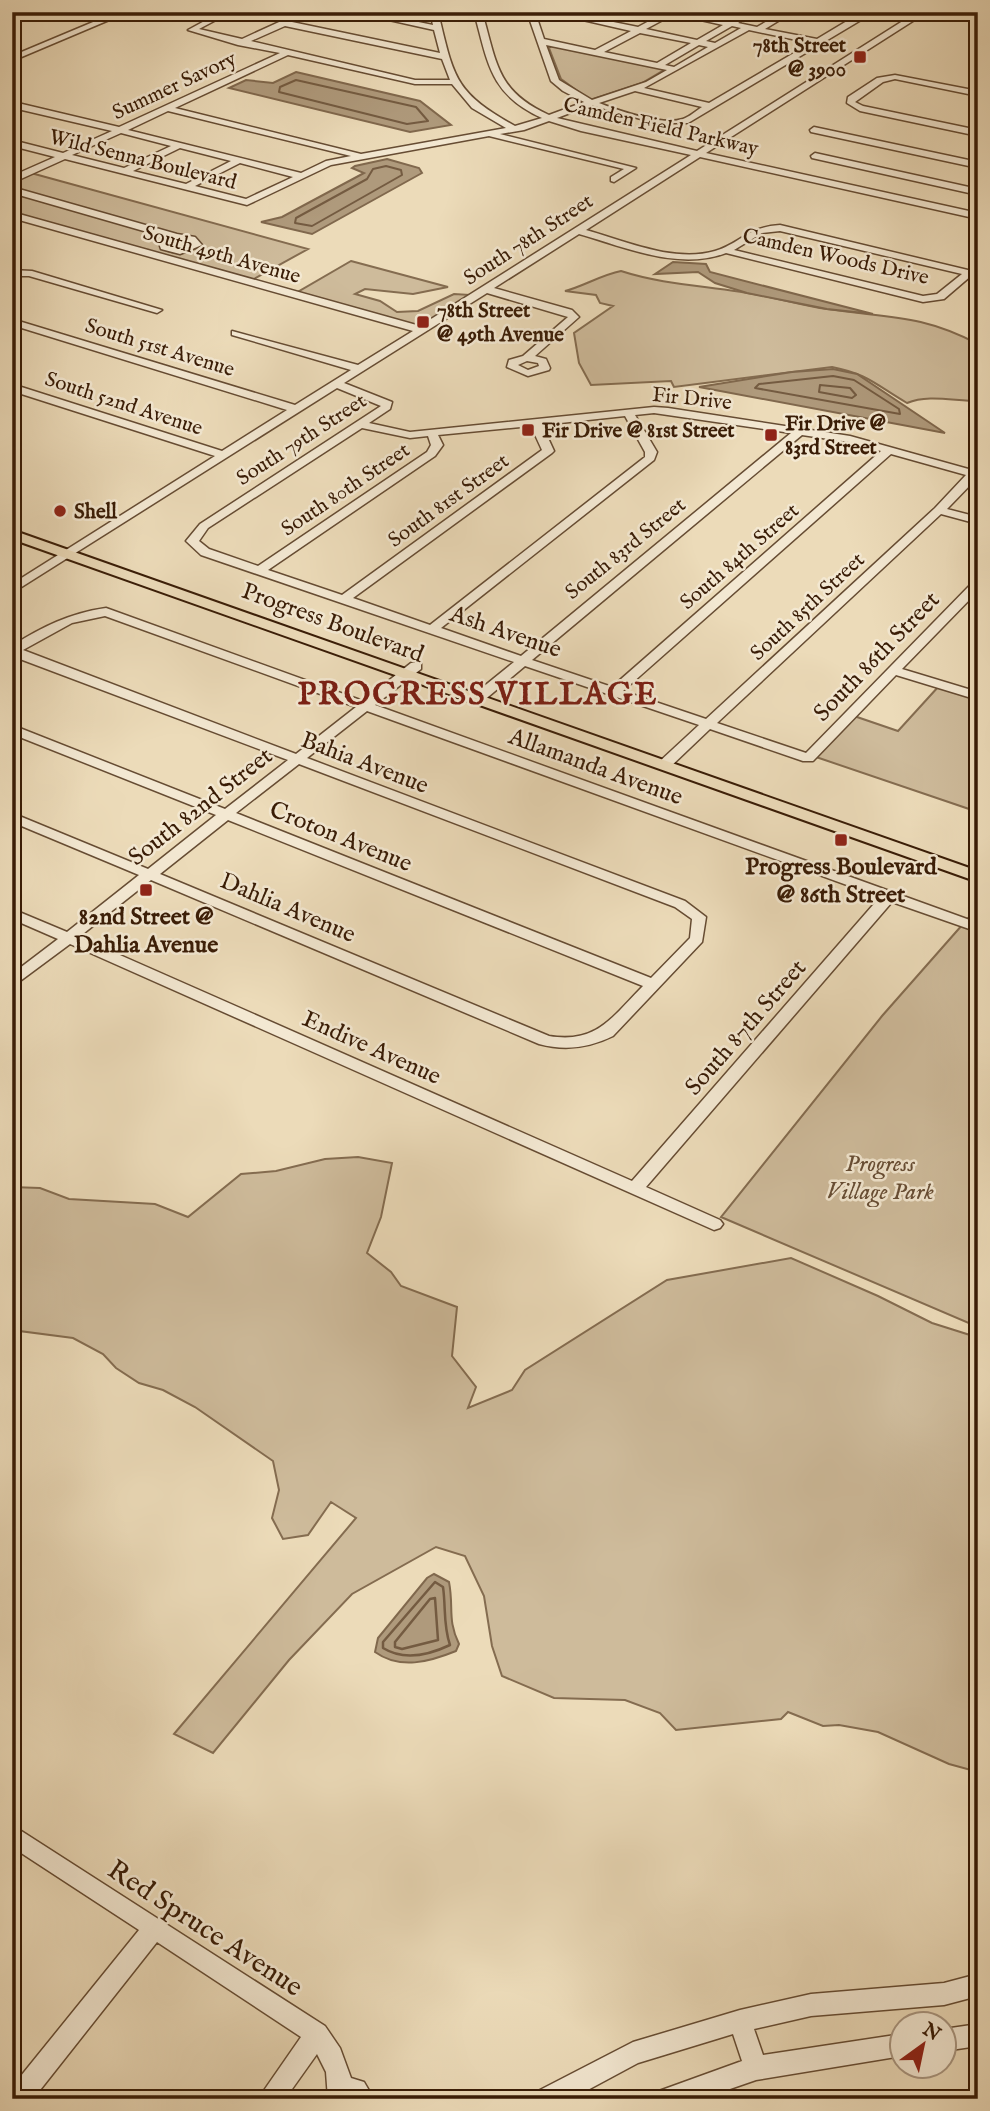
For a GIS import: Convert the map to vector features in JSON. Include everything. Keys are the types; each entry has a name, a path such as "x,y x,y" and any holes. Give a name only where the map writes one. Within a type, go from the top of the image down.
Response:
{"main road":[{"path":"12,523 74,550"},
{"path":"12,534 74,550"},
{"name":"Progress Boulevard","path":"74,550 888,838 978,864"},
{"name":"Progress Boulevard","path":"888,838 978,877"}],"street":[{"path":"12,59 124,12"},
{"path":"227,12 192,30 415,82 453,82"},
{"path":"241,43 308,12"},
{"path":"358,12 438,28"},
{"path":"434,12 453,82 472,105 512,128"},
{"name":"Camden Field Parkway","path":"478,12 501,85 518,100 552,115 701,153 978,216"},
{"name":"Camden Field Parkway","path":"486,12 510,84 525,99 552,115"},
{"path":"531,12 555,80 567,91 590,103 669,123 685,121 856,19 813,12"},
{"path":"552,12 716,46"},
{"path":"596,53 673,12 819,42"},
{"path":"657,66 751,12"},
{"path":"759,29 789,12"},
{"name":"South 78th Street","path":"12,589 923,12"},
{"path":"284,23 446,57"},
{"name":"Wild Senna Boulevard","path":"12,143 247,202 329,163 512,128 635,89 749,27"},
{"path":"541,41 674,69"},
{"name":"Summer Savory","path":"12,180 286,53"},
{"path":"978,93 895,77 880,80 850,103 860,108 978,133"},
{"path":"635,89 709,106"},
{"name":"Wild Senna Boulevard","path":"12,110 29,107 302,176"},
{"path":"167,108 363,156"},
{"path":"814,130 978,165"},
{"path":"486,133 632,168 614,179"},
{"path":"864,149 874,142"},
{"path":"123,172 179,145"},
{"path":"842,162 853,155"},
{"path":"815,156 978,192"},
{"path":"933,165 943,158"},
{"path":"185,188 239,160"},
{"path":"913,179 923,172"},
{"path":"12,190 176,237"},
{"name":"South 49th Avenue","path":"12,215 421,330"},
{"name":"Camden Woods Drive","path":"576,230 674,255 704,256 724,250 751,232 780,228 973,274"},
{"name":"Camden Woods Drive","path":"724,250 923,299 940,297 973,274"},
{"path":"16,272 157,310"},
{"path":"485,289 568,312 574,317 527,358"},
{"name":"South 51st Avenue","path":"12,322 296,410"},
{"path":"236,333 360,369"},
{"name":"South 79th Street","path":"192,541 204,526 386,407 387,402 336,384"},
{"name":"South 52nd Avenue","path":"12,387 223,455"},
{"name":"Fir Drive","path":"360,424 393,433 432,433 668,411 850,439 976,472"},
{"path":"431,629 650,458 651,452 628,413"},
{"name":"South 81st Street","path":"344,599 548,451 535,422"},
{"name":"South 83rd Street","path":"482,695 800,431"},
{"name":"South 80th Street","path":"260,570 431,454 437,445 432,433"},
{"name":"South 84th Street","path":"614,692 889,450"},
{"name":"South 85th Street","path":"668,761 939,510 976,472"},
{"path":"939,510 978,521"},
{"name":"Ash Avenue","path":"192,541 205,552 808,758"},
{"name":"South 86th Street","path":"808,758 978,584"},
{"name":"Allamanda Avenue","path":"13,652 58,622 79,614 106,612 978,928"},
{"name":"Bahia Avenue","path":"13,652 680,904 699,917 697,939 654,985"},
{"name":"South 82nd Street","path":"12,982 411,670"},
{"path":"894,670 978,696"},
{"name":"Croton Avenue","path":"12,729 654,985"},
{"name":"Dahlia Avenue","path":"12,817 545,1040 576,1044 593,1040 618,1023 654,985"},
{"name":"South 87th Street","path":"636,1188 888,897"},
{"name":"Endive Avenue","path":"12,914 714,1224"},
{"name":"Red Spruce Avenue","path":"12,1835 317,2034 335,2060 348,2096"},
{"path":"18,2099 154,1929"},
{"path":"547,2099 633,2053 740,2021 811,2005 944,1994 978,1985"},
{"path":"740,2021 756,2068"},
{"path":"270,2099 317,2034"},
{"path":"958,2038 978,2035"},
{"path":"667,2099 756,2068 888,2047"}],"green space":[{"path":"552,46 664,70 642,83 590,100 561,79 549,48"},
{"path":"31,173 308,249 252,280 12,213 12,192 170,238 160,245 174,253 185,252 201,245 194,238 178,236 12,188 12,182"},
{"path":"351,261 448,287 413,294 365,289 355,294 380,301 397,312 418,311 454,294 471,295 421,328 296,293"},
{"path":"621,271 656,280 904,319 939,327 978,344 978,401 932,398 907,403 863,377 832,367 674,387 671,381 591,385 579,363 574,333 613,306 600,303 596,295 565,291"},
{"path":"939,686 978,699 978,812 816,757 854,716 898,731"},
{"name":"Progress Village Park","path":"978,907 978,1327 721,1217 882,1016"},
{"path":"358,1157 392,1163 381,1217 367,1253 391,1272 401,1286 457,1307 452,1356 476,1387 468,1408 512,1390 525,1370 667,1280 791,1258 932,1323 970,1335 973,1330 978,1332 978,1772 949,1764 878,1732 839,1725 823,1726 788,1712 781,1719 676,1730 660,1713 625,1700 554,1698 502,1676 492,1646 484,1596 465,1556 436,1547 352,1594 289,1660 213,1753 174,1734 356,1518 331,1502 308,1535 283,1539 272,1518 279,1490 273,1461 195,1407 163,1390 139,1383 116,1368 103,1354 73,1338 12,1330 12,1187 40,1188 69,1199 155,1204 188,1217 241,1174 276,1171 325,1159"}],"water":[{"path":"296,72 420,101 451,125 410,132 229,88 246,80 273,83"},
{"path":"387,159 419,168 422,173 312,234 261,222 282,217 364,173 352,168 355,166"},
{"path":"673,262 706,264 710,272 873,314 827,309 747,293 715,283 698,272 655,274"},
{"path":"833,369 857,374 945,433 699,387 792,372"},
{"path":"434,1574 449,1582 452,1620 459,1644 456,1651 415,1662 394,1661 375,1652 378,1638 427,1578"}],"place":[{"name":"78th Street @ 3900","path":"860,57"},
{"name":"78th Street @ 49th Avenue","path":"423,322"},
{"name":"Fir Drive @ 81st Street","path":"528,430"},
{"name":"Fir Drive @ 83rd Street","path":"771,435"},
{"name":"Shell","path":"60,511"},
{"name":"Progress Boulevard @ 86th Street","path":"841,840"},
{"name":"82nd Street @ Dahlia Avenue","path":"146,890"}],"district":[{"name":"PROGRESS VILLAGE","path":"478,693"}]}
